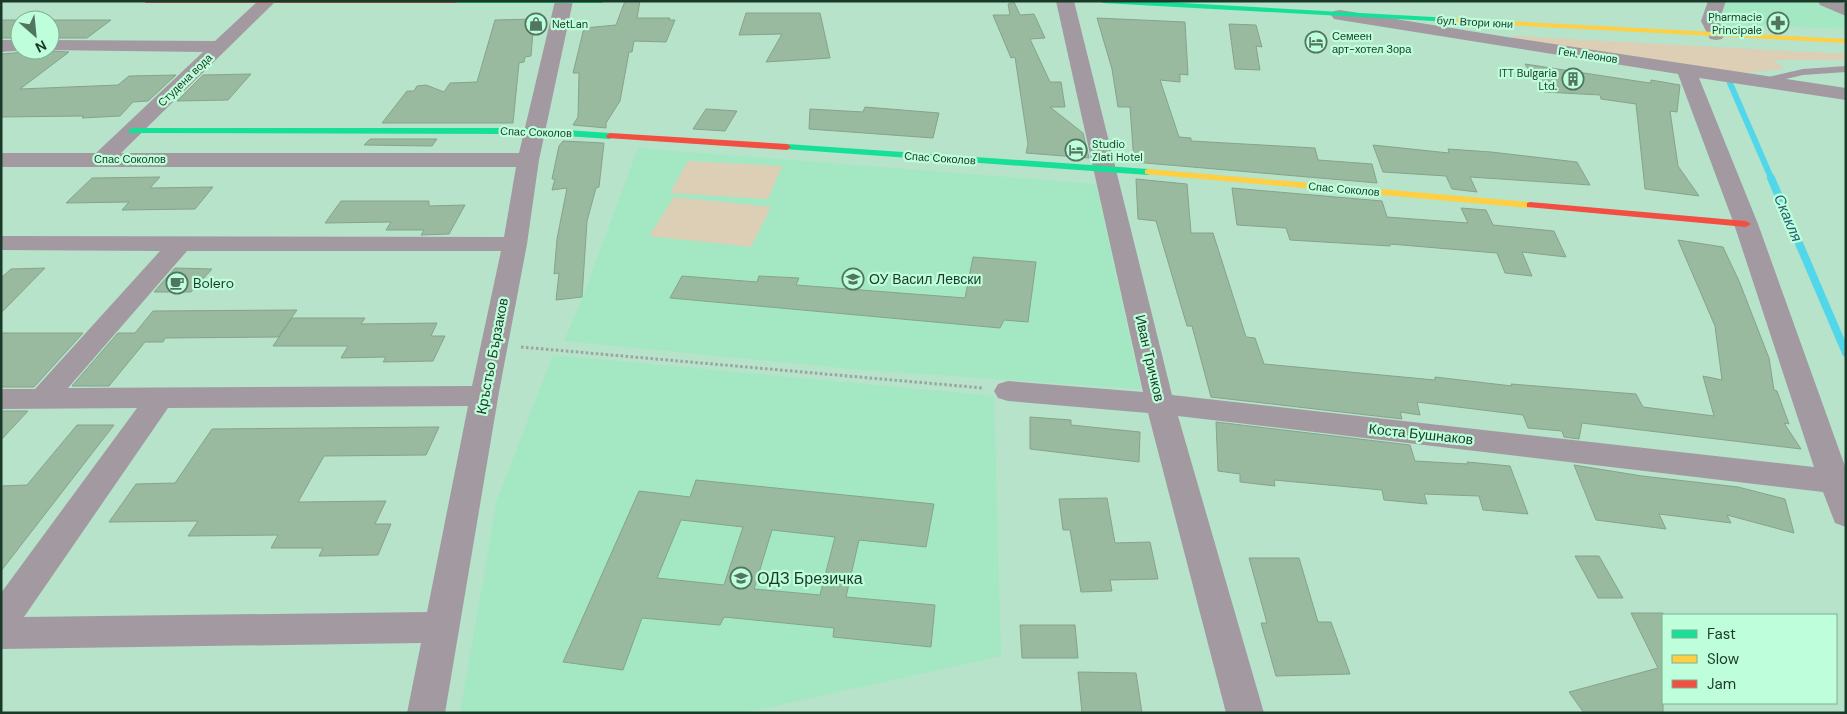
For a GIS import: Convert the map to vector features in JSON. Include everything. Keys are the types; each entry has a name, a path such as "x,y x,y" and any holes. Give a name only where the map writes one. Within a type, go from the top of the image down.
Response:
{"street":[{"path":"146,1 602,1"},
{"name":"Кръстьо Бързаков","path":"426,713 484,396 515,244 528,160 564,1"},
{"name":"Иван Тричков","path":"1065,1 1106,168 1160,404 1245,713"},
{"name":"бул. Втори юни","path":"1103,1 1846,41"},
{"path":"1716,1 1710,21 1716,34"},
{"path":"1826,1 1846,11"},
{"name":"Студена вода","path":"103,159 267,2"},
{"name":"Ген. Леонов","path":"1332,13 1507,43 1846,94"},
{"path":"1496,23 1486,28 1485,33 1507,43"},
{"path":"60,46 220,47"},
{"path":"1686,70 1746,224 1846,514"},
{"name":"Спас Соколов","path":"132,131 536,131 1106,168 1746,224"},
{"name":"Спас Соколов","path":"1,160 528,160"},
{"path":"42,399 181,242"},
{"path":"1,243 515,244"},
{"name":"Коста Бушнаков","path":"1008,391 1160,404 1834,481"},
{"path":"1,399 484,396"},
{"path":"1,621 159,399"},
{"path":"1,633 442,627"}],"lane":[{"path":"1764,81 1803,72 1846,69"}],"path":[{"path":"494,344 1008,391"}],"shaded area":[{"path":"1725,1 1813,1 1846,16 1846,29 1725,24 1723,7"},
{"path":"1513,36 1846,54 1846,60 1774,60 1784,69 1734,74 1512,40"},
{"name":"ОУ Васил Левски","path":"638,148 1096,184 1141,389 863,370 564,341 582,299"},
{"path":"688,161 782,166 768,199 670,193"},
{"path":"674,197 771,207 751,247 649,236"},
{"name":"ОДЗ Брезичка","path":"553,355 994,396 1001,656 743,713 460,713 497,500"}],"building":[{"path":"625,1 640,1 637,18 670,18 669,20 675,20 666,42 634,41 632,52 629,52 620,101 606,123 606,128 573,125 578,117 579,73 573,73 584,28 616,25"},
{"path":"1014,2 1020,15 1034,14 1045,38 1030,39 1050,82 1061,82 1065,107 1050,107 1083,133 1089,158 1026,153 1028,144 1015,57 1011,58 993,15 1010,15 1008,4"},
{"path":"746,13 820,13 830,58 766,62 782,34 739,35"},
{"path":"1097,18 1185,22 1188,75 1180,74 1180,82 1160,80 1179,137 1191,138 1191,141 1315,148 1318,160 1372,164 1377,183 1134,162 1130,107 1118,107 1112,69"},
{"path":"534,19 531,56 525,57 524,62 519,63 513,123 382,123 407,91 414,91 417,86 426,85 444,92 450,83 477,82 495,20"},
{"path":"1,20 10,20 10,38 1,38"},
{"path":"60,20 111,20 87,38 60,38"},
{"path":"1229,24 1256,25 1262,47 1256,46 1260,70 1235,69"},
{"path":"60,52 69,52 60,59"},
{"path":"10,53 10,60 58,60 20,89 118,85 129,76 176,75 148,101 133,102 120,116 82,118 84,116 1,117 1,54"},
{"path":"1525,64 1643,82 1651,83 1651,80 1680,85 1677,112 1670,111 1678,166 1699,196 1645,189 1636,104 1601,99 1600,95 1544,92"},
{"path":"251,74 228,100 177,101 203,75"},
{"path":"865,107 939,113 933,138 809,129 810,109 863,112"},
{"path":"706,109 737,111 725,131 693,129"},
{"path":"370,139 437,139 432,146 364,145"},
{"path":"563,141 604,143 599,187 596,188 587,221 582,297 556,300 559,273 554,274 557,239 567,188 552,190 555,179 552,179 559,146"},
{"path":"1373,145 1449,153 1448,149 1491,152 1577,162 1590,185 1470,177 1477,192 1452,189 1446,176 1383,172"},
{"path":"160,177 150,188 213,187 195,209 122,210 129,202 66,203 92,178"},
{"path":"1136,179 1187,184 1191,233 1213,233 1246,337 1255,338 1264,364 1435,380 1435,377 1512,386 1511,384 1636,394 1643,407 1714,416 1703,376 1722,380 1715,326 1678,240 1723,247 1739,281 1769,358 1774,390 1777,391 1789,424 1784,423 1801,449 1582,423 1579,439 1564,437 1562,431 1528,428 1523,415 1417,402 1420,415 1400,412 1402,419 1211,397 1192,326 1187,326 1156,221 1138,219"},
{"path":"1232,188 1382,201 1387,217 1468,223 1461,208 1486,210 1493,225 1554,231 1566,257 1522,252 1532,276 1505,273 1497,253 1390,244 1390,246 1290,240 1286,228 1237,225"},
{"path":"341,201 429,201 429,206 465,205 449,234 421,235 424,230 386,230 391,222 325,223"},
{"path":"973,257 1036,262 1028,322 1004,320 1000,328 670,298 682,276 757,282 759,276 799,278 796,285 965,298"},
{"path":"45,268 1,313 1,278 11,269"},
{"path":"175,268 212,269 191,292 154,292"},
{"path":"297,310 278,337 165,338 163,342 145,342 109,386 72,386 118,333 135,333 153,311"},
{"path":"292,318 365,318 361,324 437,323 431,336 445,336 433,361 383,362 386,357 341,358 348,346 273,346"},
{"path":"1,333 83,333 34,387 1,387"},
{"path":"1,411 28,411 1,440"},
{"path":"1030,417 1071,420 1071,425 1140,432 1139,462 1030,449"},
{"path":"1216,422 1410,445 1415,461 1468,464 1467,462 1510,466 1528,514 1483,510 1479,496 1424,494 1427,504 1384,500 1382,490 1274,480 1275,486 1240,482 1240,474 1218,471"},
{"path":"77,425 114,425 1,571 1,486 27,485"},
{"path":"439,427 426,455 324,456 298,502 386,501 375,524 391,524 378,555 319,556 323,548 271,548 278,535 188,536 198,521 109,522 136,484 175,483 212,429"},
{"path":"1574,465 1642,476 1738,487 1785,499 1794,533 1727,515 1731,523 1659,514 1666,529 1596,520"},
{"path":"696,480 934,504 926,547 859,540 846,597 935,605 931,647 833,637 834,628 724,617 720,625 642,618 623,670 563,662 639,491 690,497","holes":["681,520 743,527 724,585 657,578","772,530 835,537 820,595 754,589"]},
{"path":"1107,498 1115,543 1150,542 1158,579 1110,580 1112,591 1081,592 1070,530 1063,530 1059,499"},
{"path":"1575,556 1599,556 1623,598 1598,598"},
{"path":"1249,558 1299,558 1318,622 1331,622 1350,674 1276,676 1261,623 1267,623"},
{"path":"1631,613 1663,613 1663,713 1584,713 1569,692 1658,668"},
{"path":"1020,625 1075,625 1078,658 1022,658"},
{"path":"1078,672 1136,673 1142,713 1082,713"}],"waterway":[{"name":"Скакля","path":"1730,83 1772,180"},
{"name":"Скакля","path":"1771,178 1846,353"}],"traffic: fast":[{"path":"456,1 602,1"},
{"path":"1103,1 1451,20"},
{"path":"132,131 536,131 610,136"},
{"path":"787,147 1148,172"}],"traffic: slow":[{"path":"1451,20 1846,41"},
{"path":"1148,172 1530,205"}],"traffic: jam":[{"path":"146,1 456,1"},
{"path":"610,136 787,147"},
{"path":"1530,205 1746,224"}],"place":[{"name":"Pharmacie Principale","path":"1778,23"},
{"name":"NetLan","path":"536,24"},
{"name":"Семеен арт-хотел Зора","path":"1316,42"},
{"name":"ITT Bulgaria Ltd.","path":"1573,79"},
{"name":"Studio Zlati Hotel","path":"1076,150"},
{"name":"ОУ Васил Левски","path":"853,279"},
{"name":"Bolero","path":"177,283"},
{"name":"ОДЗ Брезичка","path":"741,578"}]}
